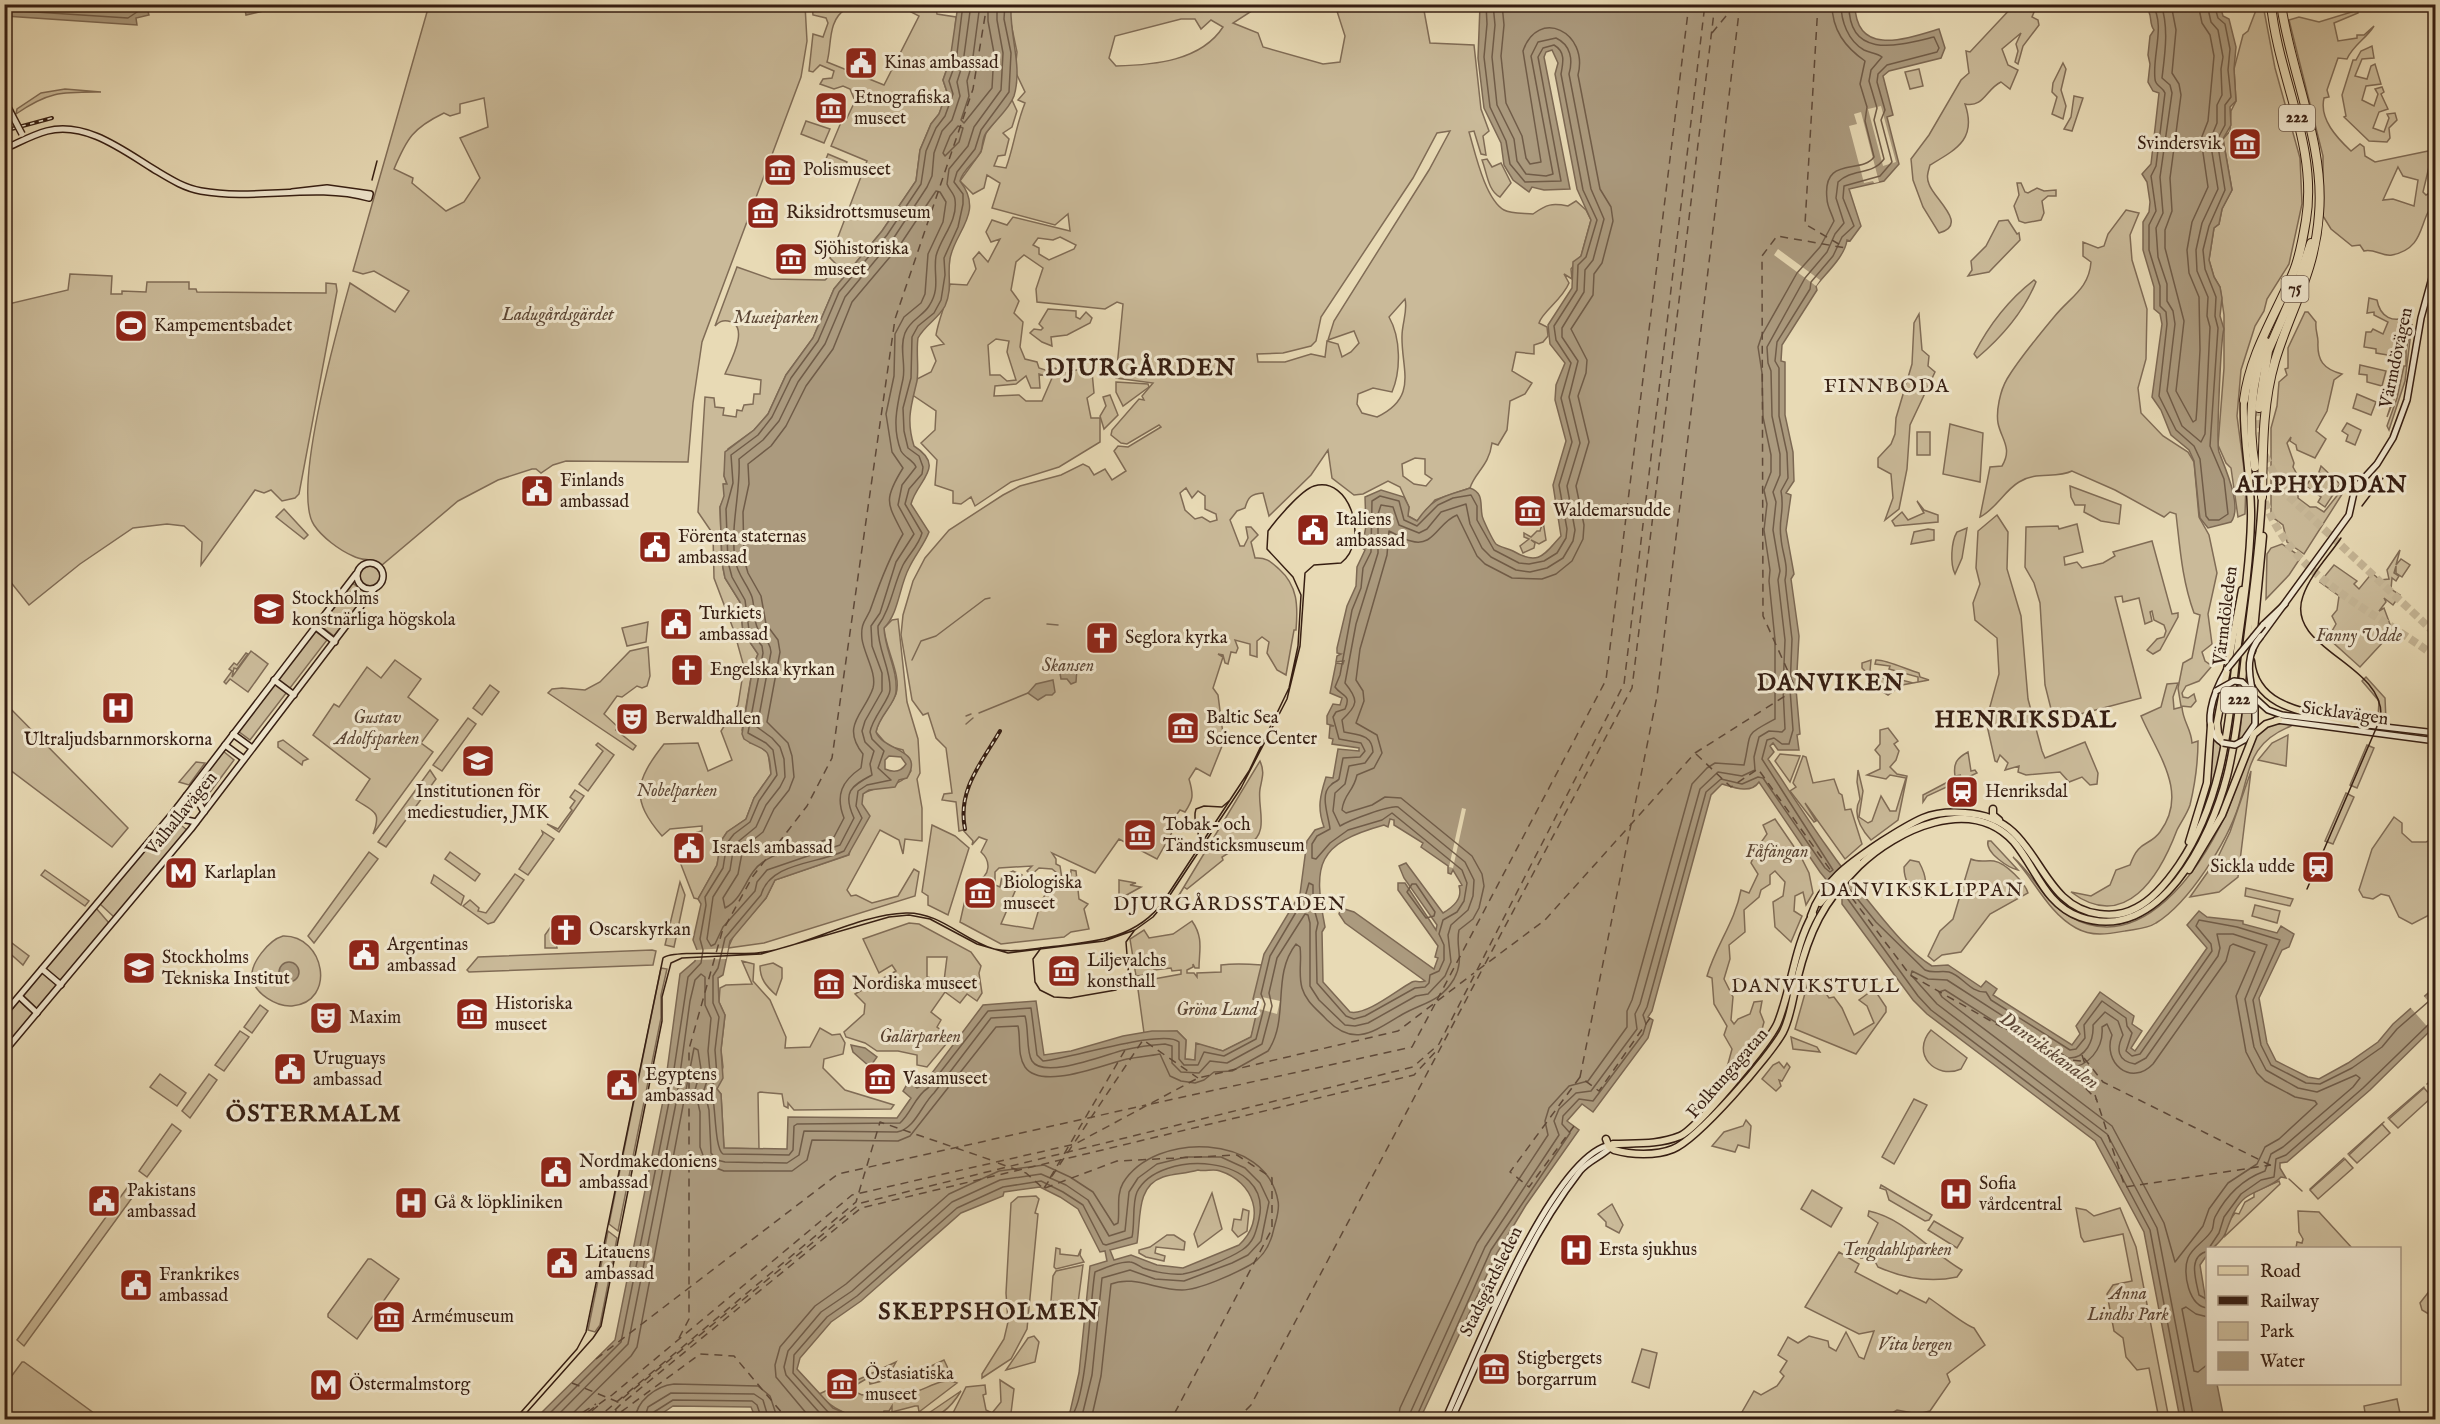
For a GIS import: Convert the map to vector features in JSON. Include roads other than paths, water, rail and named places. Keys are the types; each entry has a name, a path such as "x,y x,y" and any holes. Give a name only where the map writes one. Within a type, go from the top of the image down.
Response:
{"highway":[{"name":"222","path":"2244,400 2254,355 2293,274 2307,217 2304,143 2275,32 2271,4"},
{"name":"222","path":"2262,497 2263,440 2269,383 2308,278 2316,239 2320,192 2317,167 2285,33 2281,4"},
{"name":"75","path":"2259,408 2268,351 2309,251 2314,224 2317,167"},
{"name":"75","path":"2255,467 2250,425 2256,376 2260,358 2293,274"}],"main road":[{"path":"9,112 23,137"},
{"path":"4,149 23,137 56,130 82,132 104,140 176,183 194,190 216,193 346,192 369,196"},
{"name":"Värmdövägen","path":"2251,732 2257,715 2248,664 2261,636 2349,515 2355,488 2377,464 2393,438 2407,400 2421,318 2436,263"},
{"name":"Värmdöleden","path":"2182,861 2210,806 2222,766 2251,518 2244,400"},
{"name":"Värmdöleden","path":"2177,880 2208,829 2227,775 2257,563 2262,497"},
{"path":"2261,508 2264,532 2251,661 2255,679 2264,693 2278,702 2354,723"},
{"path":"364,565 379,567 383,576 381,583 374,589 362,586 356,574 364,565"},
{"name":"Valhallavägen","path":"4,1014 178,807 356,574"},
{"path":"2217,736 2235,620 2246,575"},
{"name":"Valhallavägen","path":"4,1052 204,812 374,589"},
{"name":"Värmdövägen","path":"2216,691 2234,660 2263,625 2285,604"},
{"path":"316,627 335,642"},
{"path":"274,680 294,695"},
{"name":"Sicklavägen","path":"2216,691 2234,681 2244,683 2268,710 2282,715 2436,733"},
{"path":"2182,861 2204,799 2210,764 2211,725 2216,691"},
{"path":"2177,880 2194,863 2215,828 2245,753 2257,730 2279,720"},
{"name":"Sicklavägen","path":"2251,732 2264,723 2279,720 2436,741"},
{"path":"2211,725 2223,743 2235,745 2244,741 2251,732"},
{"path":"2370,732 2373,726"},
{"path":"2384,734 2386,727"},
{"path":"2245,753 2251,732"},
{"path":"233,734 252,748"},
{"path":"225,745 244,759"},
{"path":"186,796 198,801 204,812"},
{"path":"178,807 182,819 196,822"},
{"path":"1993,810 1994,817 2016,832 2025,847"},
{"name":"222","path":"1824,897 1871,849 1925,817 1956,812 1979,815 1998,821 2011,830 2065,899 2082,910 2104,915 2126,912 2148,901 2182,861"},
{"name":"222","path":"1858,860 1920,826 1942,820 1958,819 1988,826 2010,838 2057,903 2073,914 2087,919 2109,922 2134,917 2161,899 2177,880"},
{"name":"Folkungagatan","path":"1609,1144 1657,1143 1682,1136 1748,1065 1773,1033 1781,1013 1796,954 1812,916 1824,897"},
{"name":"Folkungagatan","path":"1667,1152 1695,1135 1777,1042 1788,1019 1824,897"},
{"path":"42,969 61,985"},
{"path":"20,996 37,1013"},
{"path":"1602,1154 1667,1152 1682,1136"},
{"path":"1657,1143 1667,1152"},
{"path":"1609,1144 1621,1152"},
{"name":"Stadsgårdsleden","path":"1451,1419 1522,1258 1580,1173 1588,1163 1602,1154 1609,1144"},
{"name":"Stadsgårdsleden","path":"1445,1419 1526,1243 1585,1158 1593,1151 1609,1144"}],"water":[{"path":"244,4 289,4 289,5 246,15"},
{"path":"4,5 146,5 149,15 136,18 137,25 5,16"},
{"name":"Danvikskanalen","path":"958,5 1011,5 1017,73 1014,96 1009,106 986,133 981,151 960,181 967,192 970,203 969,213 950,259 947,299 942,311 918,338 918,376 910,413 910,428 914,446 924,454 929,467 911,504 929,532 909,568 893,615 884,628 895,676 896,692 876,732 880,738 907,756 911,761 911,768 907,778 899,780 895,787 869,790 863,794 862,804 870,816 848,855 775,880 766,898 730,941 723,975 718,978 719,1002 725,1015 721,1050 723,1078 717,1089 721,1094 724,1148 787,1149 788,1117 897,1118 911,1098 903,1091 909,1081 917,1088 923,1085 983,1005 1036,1001 1044,1055 1071,1051 1123,1036 1152,1031 1177,1031 1186,1040 1185,1059 1195,1060 1196,1043 1223,1051 1251,1037 1259,1002 1253,999 1264,954 1300,894 1307,841 1315,830 1324,827 1320,802 1326,777 1333,778 1338,749 1359,751 1359,748 1332,744 1333,739 1329,738 1330,726 1334,726 1327,724 1327,716 1333,704 1340,705 1342,698 1330,693 1336,663 1343,664 1344,661 1336,662 1337,656 1341,654 1337,653 1337,648 1347,606 1356,586 1357,567 1365,550 1362,548 1366,526 1365,497 1381,490 1404,497 1409,507 1408,516 1417,521 1434,502 1470,488 1478,493 1482,517 1496,544 1522,556 1536,558 1546,552 1561,536 1553,485 1566,441 1555,400 1556,385 1565,363 1550,344 1548,325 1572,288 1573,262 1581,256 1591,220 1577,189 1555,74 1558,63 1552,50 1546,52 1544,57 1570,189 1544,190 1532,187 1529,192 1513,180 1504,165 1501,143 1484,108 1478,58 1480,5 1855,5 1858,21 1864,32 1873,38 1898,40 1939,29 1945,48 1941,58 1889,71 1883,76 1893,115 1887,117 1899,164 1884,181 1849,189 1861,226 1850,241 1847,240 1839,258 1816,286 1817,290 1782,345 1781,361 1785,362 1785,415 1793,452 1794,481 1786,493 1791,495 1786,530 1794,574 1791,579 1799,636 1796,689 1800,734 1797,735 1799,750 1778,750 1773,743 1770,746 1774,752 1768,759 1839,864 1904,943 1932,966 1948,965 1981,987 1986,981 1997,989 1993,995 2072,1045 2080,1034 2076,1026 2100,992 2134,1016 2132,1024 2142,1031 2131,1048 2135,1051 2207,948 2187,925 2199,911 2207,917 2243,921 2243,924 2277,933 2281,926 2294,934 2289,947 2282,950 2259,998 2267,1043 2276,1061 2308,1077 2319,1079 2348,1063 2378,1042 2393,1024 2435,987 2435,1026 2370,1090 2287,1162 2280,1163 2280,1168 2286,1178 2281,1177 2245,1198 2235,1210 2223,1238 2214,1247 2206,1247 2206,1256 2200,1265 2206,1302 2206,1385 2217,1385 2224,1419 2180,1419 2144,1232 2095,1141 1927,1014 1913,1000 1842,904 1842,899 1820,872 1759,782 1756,786 1747,789 1722,784 1711,795 1652,1011 1648,1017 1653,1020 1648,1038 1593,1112 1582,1104 1567,1121 1579,1130 1526,1205 1497,1253 1420,1419 1056,1419 1070,1412 1079,1373 1090,1266 1107,1261 1105,1251 1100,1252 1078,1209 1040,1187 1004,1192 1003,1196 961,1213 861,1301 831,1322 800,1358 797,1369 833,1408 859,1419 756,1419 751,1407 673,1406 654,1419 534,1420 615,1340 663,1101 680,974 695,961 697,950 693,940 701,904 698,899 717,865 721,841 727,832 746,819 754,798 771,774 767,753 744,739 742,734 753,666 758,654 743,632 740,602 725,578 722,563 720,507 724,496 723,484 727,484 724,476 725,452 754,430 768,414 786,375 813,338 834,289 882,231 916,181 920,150 931,124 939,114 947,92 943,80 950,60","holes":["889,756 901,757 906,764 902,769 897,771 885,769 885,760","1390,819 1394,820 1394,825 1423,843 1421,847 1448,866 1448,873 1451,874 1453,870 1462,885 1459,886 1460,895 1456,902 1443,913 1406,863 1399,866 1404,878 1437,925 1436,930 1405,883 1398,883 1398,890 1438,946 1435,957 1438,958 1434,969 1354,912 1341,908 1339,914 1345,923 1425,981 1412,982 1373,1006 1350,1012 1323,982 1322,932 1325,927 1321,905 1320,872 1332,849 1361,832 1384,825 1388,827","1198,1170 1215,1170 1232,1176 1248,1192 1253,1202 1253,1224 1248,1235 1239,1245 1183,1268 1157,1265 1131,1255 1114,1260 1110,1250 1137,1243 1141,1204 1144,1195 1154,1181"]},
{"path":"2145,5 2220,5 2223,16 2229,19 2236,47 2234,69 2236,101 2230,107 2231,125 2223,139 2232,190 2222,209 2219,224 2214,228 2209,260 2220,287 2222,298 2220,316 2224,329 2220,369 2218,445 2232,487 2235,507 2231,522 2208,528 2200,518 2194,461 2189,450 2171,435 2161,410 2152,397 2162,324 2160,314 2154,309 2154,287 2143,250 2143,222 2149,212 2150,202 2147,182 2142,174 2151,164 2159,93 2153,91 2148,82 2150,36 2154,30"},
{"path":"1066,662 1077,668 1076,682 1071,684 1067,679 1061,679 1059,668"},
{"path":"1053,680 1055,692 1052,695 1046,695 1038,700 1028,693 1036,684"},
{"path":"289,962 296,965 299,972 296,979 289,982 282,979 279,972 282,965"},
{"path":"851,1045 865,1048 877,1057 870,1067 853,1052"}],"waterway":[{"path":"912,660 921,641 936,636 985,599 990,598"},
{"path":"1047,624 1058,625"},
{"path":"979,713 1028,693"},
{"path":"966,716 971,714"},
{"path":"966,724 973,718"},
{"path":"2427,1084 2436,1076"},
{"path":"2388,1118 2424,1087"},
{"path":"2348,1154 2384,1122"},
{"path":"2310,1189 2344,1158"},
{"path":"2289,1179 2302,1191"}],"tunnel":[{"path":"2259,408 2263,452 2283,491 2436,634"},
{"path":"2255,467 2265,503 2281,533 2300,558 2350,599 2436,657"}],"tram line":[{"path":"372,180 377,161"},
{"path":"2362,506 2387,473"},
{"path":"514,1420 577,1349 586,1332 663,958 679,954 757,953 776,950 794,944 813,938 868,919 906,913 930,917 983,945 994,949 1001,950 1008,951 1028,950 1112,937 1126,932 1152,915 1163,902 1249,771 1289,688 1298,646 1301,595 1293,577 1267,549 1268,531 1302,493 1314,486 1327,485 1337,490 1346,500 1352,512 1355,526 1354,540 1350,553 1341,563 1314,565 1305,573 1300,646 1287,699 1241,788 1164,904 1153,917 1135,930 1104,941 1008,953 977,944 930,919 909,915 889,917 761,954 682,958 671,963 662,997 662,1021 601,1326 520,1420"},
{"path":"2307,889 2381,717 2378,698 2367,683 2320,643 2308,630 2301,614 2306,588 2341,538"},
{"path":"1197,847 1199,837 1195,819 1196,809 1204,806 1222,807 1229,801"},
{"path":"1041,948 1033,959 1035,982 1040,990 1054,997 1070,998 1116,990 1129,980 1126,942 1134,931"}],"railway":[{"path":"4,131 52,118"},
{"path":"965,829 963,815 968,789 979,765 1000,731"}],"place":[{"name":"Kinas ambassad","path":"861,63"},
{"name":"Etnografiska museet","path":"831,108"},
{"name":"Svindersvik","path":"2245,144"},
{"name":"Polismuseet","path":"780,170"},
{"name":"Riksidrottsmuseum","path":"763,213"},
{"name":"Sjöhistoriska museet","path":"791,259"},
{"name":"Kampementsbadet","path":"131,326"},
{"name":"Finlands ambassad","path":"537,491"},
{"name":"Waldemarsudde","path":"1530,511"},
{"name":"Italiens ambassad","path":"1313,530"},
{"name":"Förenta staternas ambassad","path":"655,547"},
{"name":"Stockholms konstnärliga högskola","path":"269,609"},
{"name":"Turkiets ambassad","path":"676,624"},
{"name":"Seglora kyrka","path":"1102,638"},
{"name":"Engelska kyrkan","path":"687,670"},
{"name":"Ultraljudsbarnmorskorna","path":"118,708"},
{"name":"Berwaldhallen","path":"632,719"},
{"name":"Baltic Sea Science Center","path":"1183,728"},
{"name":"Institutionen för mediestudier, JMK","path":"478,761"},
{"name":"Henriksdal","path":"1962,792"},
{"name":"Tobak- och Tändsticksmuseum","path":"1140,835"},
{"name":"Israels ambassad","path":"689,848"},
{"name":"Sickla udde","path":"2318,867"},
{"name":"Karlaplan","path":"181,873"},
{"name":"Biologiska museet","path":"980,893"},
{"name":"Oscarskyrkan","path":"566,930"},
{"name":"Argentinas ambassad","path":"364,955"},
{"name":"Stockholms Tekniska Institut","path":"139,968"},
{"name":"Liljevalchs konsthall","path":"1064,971"},
{"name":"Nordiska museet","path":"829,984"},
{"name":"Historiska museet","path":"472,1014"},
{"name":"Maxim","path":"326,1018"},
{"name":"Uruguays ambassad","path":"290,1069"},
{"name":"Vasamuseet","path":"880,1079"},
{"name":"Egyptens ambassad","path":"622,1085"},
{"name":"Nordmakedoniens ambassad","path":"556,1172"},
{"name":"Sofia vårdcentral","path":"1956,1194"},
{"name":"Pakistans ambassad","path":"104,1201"},
{"name":"Gå & löpkliniken","path":"411,1203"},
{"name":"Ersta sjukhus","path":"1576,1250"},
{"name":"Litauens ambassad","path":"562,1263"},
{"name":"Frankrikes ambassad","path":"136,1285"},
{"name":"Armémuseum","path":"389,1317"},
{"name":"Stigbergets borgarrum","path":"1494,1369"},
{"name":"Östasiatiska museet","path":"842,1384"},
{"name":"Östermalmstorg","path":"326,1385"}],"district":[{"name":"DJURGÅRDEN","path":"1141,368"},
{"name":"FINNBODA","path":"1887,386"},
{"name":"ALPHYDDAN","path":"2322,485"},
{"name":"DANVIKEN","path":"1831,683"},
{"name":"HENRIKSDAL","path":"2026,720"},
{"name":"DANVIKSKLIPPAN","path":"1922,890"},
{"name":"DJURGÅRDSSTADEN","path":"1230,904"},
{"name":"DANVIKSTULL","path":"1816,986"},
{"name":"ÖSTERMALM","path":"314,1114"},
{"name":"SKEPPSHOLMEN","path":"989,1312"}],"park label":[{"name":"Ladugårdsgärdet","path":"558,315"},
{"name":"Museiparken","path":"776,318"},
{"name":"Fanny Udde","path":"2359,636"},
{"name":"Skansen","path":"1068,666"},
{"name":"Gustav Adolfsparken","path":"377,728"},
{"name":"Nobelparken","path":"677,791"},
{"name":"Fåfängan","path":"1777,852"},
{"name":"Gröna Lund","path":"1217,1010"},
{"name":"Galärparken","path":"920,1037"},
{"name":"Tengdahlsparken","path":"1897,1250"},
{"name":"Anna Lindhs Park","path":"2128,1304"},
{"name":"Vita bergen","path":"1915,1345"}]}
